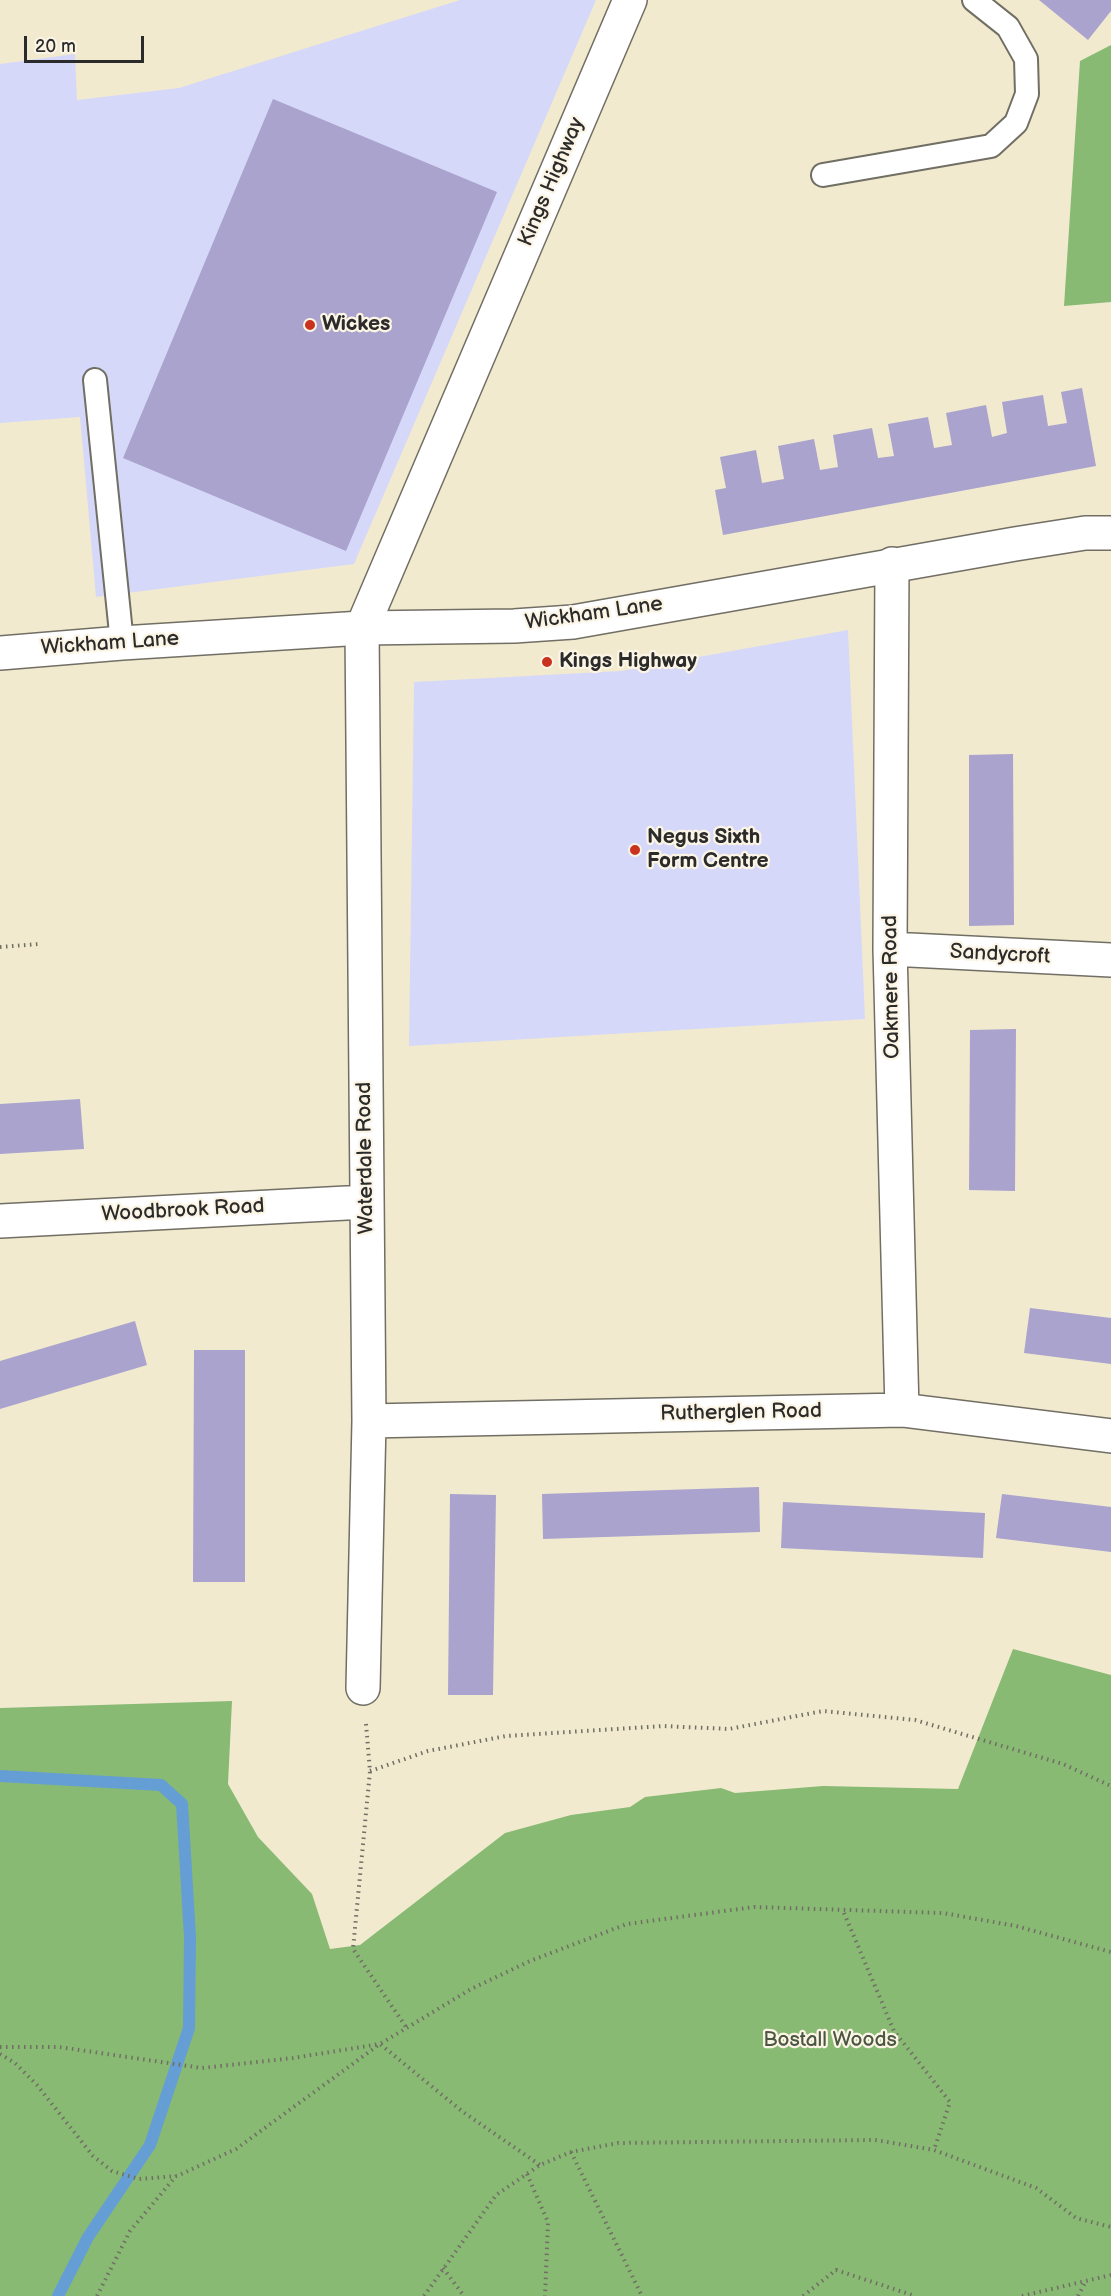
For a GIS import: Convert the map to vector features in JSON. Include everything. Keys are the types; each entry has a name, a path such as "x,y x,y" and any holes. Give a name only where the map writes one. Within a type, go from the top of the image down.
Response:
{"street":[{"name":"Kings Highway","path":"362,628 630,0"},
{"name":"Wickham Lane","path":"0,653 362,628 514,626 573,622 892,564 1085,532 1111,533"},
{"name":"Oakmere Road","path":"892,564 890,949 902,1410"},
{"name":"Waterdale Road","path":"362,628 369,1421 363,1688"},
{"name":"Sandycroft","path":"890,949 1111,960"},
{"name":"Woodbrook Road","path":"0,1221 366,1202"},
{"name":"Rutherglen Road","path":"369,1421 902,1410 1111,1436"}],"lane":[{"path":"823,175 991,146 1016,123 1027,94 1026,59 1008,27 974,0"},
{"path":"95,380 122,643"}],"path":[{"path":"0,947 39,944"},
{"path":"363,1688 370,1771 353,1949 406,2027"},
{"path":"370,1771 428,1751 506,1736 663,1726 729,1729 823,1711 915,1720 1063,1764 1111,1786"},
{"path":"0,2054 15,2063 37,2085 93,2156 112,2171 139,2179 177,2176 236,2149 380,2044 471,1989 627,1924 754,1907 944,1913 1016,1926 1111,1952"},
{"path":"844,1913 894,2031 950,2102 934,2150"},
{"path":"0,2047 59,2047 202,2068 293,2058 380,2044 463,2112 540,2165"},
{"path":"424,2296 496,2195 540,2165 571,2152 618,2143 875,2140 934,2150 1036,2188 1076,2218 1111,2227"},
{"path":"571,2152 642,2296"},
{"path":"527,2174 548,2222 545,2296"},
{"path":"97,2296 130,2231 177,2176"},
{"path":"443,2268 464,2296"},
{"path":"803,2296 836,2270 915,2296"},
{"path":"1022,2296 1111,2276"},
{"path":"1078,2296 1086,2281"}],"shaded area":[{"path":"460,0 596,0 354,564 96,597 80,417 0,423 0,64 75,54 77,100 179,88"},
{"name":"Negus Sixth Form Centre","path":"848,630 865,1019 409,1046 414,682 621,671"}],"green space":[{"path":"1111,45 1111,302 1064,306 1080,61"},
{"name":"Bostall Woods","path":"1013,1649 1111,1675 1111,2296 0,2296 0,1708 232,1701 228,1784 258,1837 312,1894 330,1949 360,1945 505,1833 571,1815 630,1807 645,1797 721,1788 735,1793 823,1786 958,1789"}],"building":[{"path":"1039,0 1111,0 1111,11 1088,40"},
{"name":"Wickes","path":"273,99 497,192 346,551 123,458"},
{"path":"1082,388 1096,466 723,535 715,490 726,488 720,457 756,450 762,483 784,479 778,446 814,439 820,470 838,467 833,435 872,428 878,458 894,456 888,424 928,417 934,448 952,445 946,413 986,405 992,437 1007,433 1002,402 1043,395 1048,426 1067,423 1061,392"},
{"path":"1013,754 1014,925 969,926 969,755"},
{"path":"1016,1029 1015,1191 969,1190 970,1030"},
{"path":"80,1099 84,1149 0,1154 0,1104"},
{"path":"1030,1308 1111,1318 1111,1364 1024,1353"},
{"path":"135,1321 147,1365 0,1409 0,1361"},
{"path":"194,1350 245,1350 245,1582 193,1582"},
{"path":"759,1487 760,1532 543,1539 542,1494"},
{"path":"450,1494 496,1495 493,1695 448,1695"},
{"path":"1002,1494 1111,1507 1111,1552 996,1538"},
{"path":"783,1502 985,1513 983,1558 781,1548"}],"waterway":[{"path":"0,1776 161,1785 182,1804 190,1937 189,2028 150,2145 88,2237 58,2296"}],"place":[{"name":"Wickes","path":"310,325"},
{"name":"Kings Highway","path":"547,662"},
{"name":"Negus Sixth Form Centre","path":"635,850"}]}
